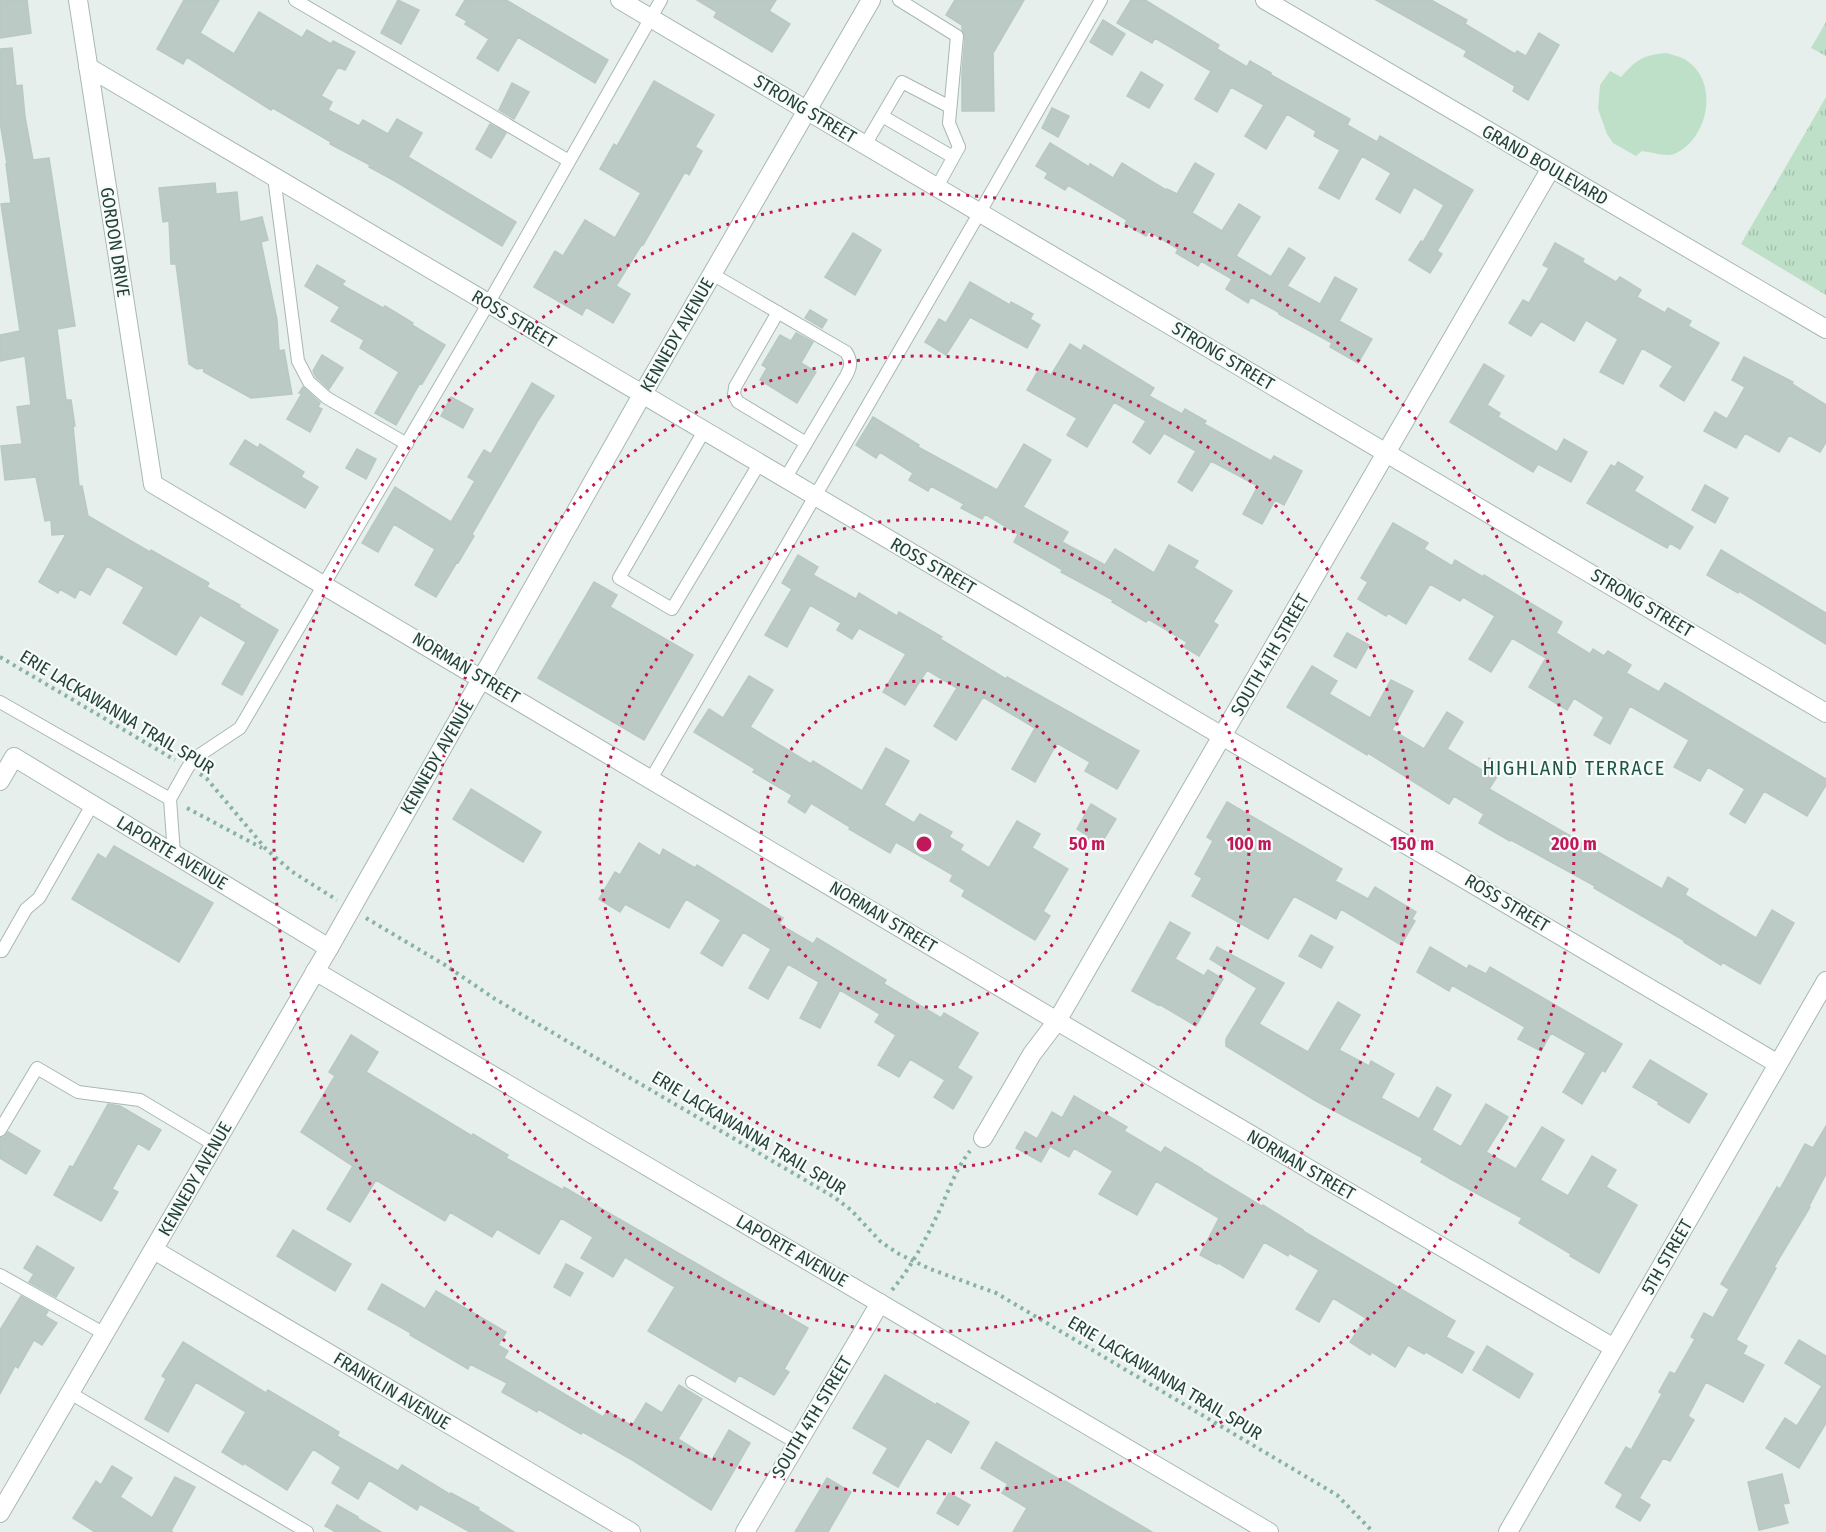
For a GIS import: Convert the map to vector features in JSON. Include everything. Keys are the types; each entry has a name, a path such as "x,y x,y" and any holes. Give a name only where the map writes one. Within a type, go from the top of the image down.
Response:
{"street":[{"name":"GORDON DRIVE","path":"78,0 153,484"},
{"name":"STRONG STREET","path":"620,0 1826,713"},
{"name":"KENNEDY AVENUE","path":"0,1513 329,948 642,395 871,0"},
{"name":"GRAND BOULEVARD","path":"1265,0 1826,329"},
{"name":"ROSS STREET","path":"88,67 1778,1064"},
{"name":"SOUTH 4TH STREET","path":"983,1138 1032,1054 1057,1021 1551,168"},
{"name":"NORMAN STREET","path":"153,484 1057,1021 1614,1348"},
{"name":"LAPORTE AVENUE","path":"0,781 14,757 329,948"},
{"name":"LAPORTE AVENUE","path":"315,971 1269,1532"},
{"name":"5TH STREET","path":"1508,1532 1826,981"},
{"name":"FRANKLIN AVENUE","path":"154,1250 631,1532"},
{"name":"SOUTH 4TH STREET","path":"745,1532 880,1303"}],"lane":[{"path":"296,0 569,161"},
{"path":"174,854 170,799 188,767 198,756 240,728 488,304 661,0"},
{"path":"899,0 957,36 949,123 959,147 937,187"},
{"path":"651,779 1101,0"},
{"path":"865,145 902,82 950,107"},
{"path":"882,116 953,157"},
{"path":"274,177 298,361 309,382 327,398 407,444"},
{"path":"712,274 846,352 850,359 850,368 846,376 785,479"},
{"path":"778,312 735,387 734,395 738,402 806,443"},
{"path":"704,431 619,578 627,583 672,609 759,464"},
{"path":"0,702 170,799"},
{"path":"2,951 26,909 39,898 92,805"},
{"path":"0,1130 37,1068 78,1092 140,1100 215,1144"},
{"path":"0,1275 105,1334"},
{"path":"692,1382 797,1443"},
{"path":"70,1393 307,1532"}],"path":[{"name":"ERIE LACKAWANNA TRAIL SPUR","path":"0,657 207,779 266,849 291,871 321,890"},
{"path":"170,799 266,849"},
{"name":"ERIE LACKAWANNA TRAIL SPUR","path":"381,928 445,965 495,999 834,1197 851,1210 880,1242 914,1261 996,1293 1337,1495 1373,1532"},
{"path":"880,1303 914,1261 961,1164 983,1138"}],"green space":[{"path":"1826,22 1826,56 1811,48"},
{"path":"1666,53 1684,59 1695,68 1703,80 1706,108 1702,123 1696,136 1674,154 1663,155 1642,151 1636,156 1613,143 1607,134 1598,109 1600,85 1610,71 1621,77 1640,59"},
{"path":"1826,97 1826,295 1741,244"}],"building":[{"path":"0,0 27,0 31,33 0,38"},
{"path":"184,0 219,0 200,33 234,54 259,12 302,38 307,30 331,44 333,41 355,52 345,70 338,67 321,96 332,102 328,110 359,126 363,120 388,134 397,119 422,133 408,157 516,222 502,246 369,167 370,165 330,144 331,142 273,108 271,110 187,57 183,64 157,49"},
{"path":"398,0 419,10 401,44 381,33"},
{"path":"465,0 506,0 608,60 595,83 518,37 498,71 477,58 489,39 465,24 467,21 456,15"},
{"path":"697,0 776,0 769,11 790,24 772,52 714,17 717,12"},
{"path":"955,0 1024,0 993,53 994,111 962,111 965,36 962,25 946,15"},
{"path":"1131,0 1145,0 1219,45 1217,49 1247,67 1250,61 1350,119 1347,125 1377,142 1380,136 1473,190 1437,251 1442,254 1430,273 1409,260 1421,241 1423,242 1444,205 1414,187 1400,213 1376,199 1391,173 1362,156 1339,199 1319,188 1340,150 1314,136 1316,131 1287,114 1266,149 1245,136 1264,105 1231,87 1217,112 1195,99 1211,71 1155,38 1152,43 1117,23"},
{"path":"1376,0 1431,0 1467,20 1465,24 1515,54 1517,51 1526,56 1539,33 1559,45 1528,100 1513,91 1515,86 1464,56 1467,51"},
{"path":"1103,20 1125,34 1112,55 1090,42"},
{"path":"12,48 16,86 22,85 33,160 49,158 75,326 57,329 66,400 71,400 75,426 73,426 79,486 82,486 88,516 209,583 207,587 278,630 242,695 222,684 246,642 200,615 176,655 123,623 144,587 107,566 90,595 80,589 75,598 60,589 58,593 39,582 66,534 52,535 51,520 45,521 36,477 5,480 1,446 22,444 17,407 31,405 25,356 0,361 0,335 20,331 1,204 11,203 0,122 0,49"},
{"path":"1141,72 1163,85 1149,108 1127,96"},
{"path":"654,81 714,115 695,147 702,151 689,175 685,172 643,245 616,286 630,294 613,323 586,307 582,315 534,287 555,251 563,256 585,220 615,238 641,193 600,169 614,144 617,146"},
{"path":"512,83 529,92 514,119 499,110"},
{"path":"1052,108 1069,116 1058,137 1042,128"},
{"path":"490,124 506,133 491,158 476,149"},
{"path":"1050,143 1089,167 1090,164 1113,178 1122,163 1166,190 1177,194 1195,163 1214,174 1192,213 1222,231 1239,204 1260,217 1236,256 1271,277 1289,248 1305,258 1287,286 1320,304 1335,277 1357,289 1339,321 1372,339 1358,363 1330,347 1332,343 1280,313 1251,297 1248,303 1226,289 1232,279 1201,261 1198,266 1176,253 1178,249 1149,231 1146,236 1125,224 1127,220 1068,185 1065,190 1045,178 1048,173 1036,166"},
{"path":"215,183 216,194 237,192 240,222 262,217 268,240 261,242 277,320 279,351 284,350 292,394 251,398 204,372 203,368 197,369 189,364 176,264 171,264 169,221 163,222 159,188"},
{"path":"853,233 881,250 855,295 825,277"},
{"path":"1555,243 1584,259 1582,262 1616,282 1620,277 1641,290 1637,297 1665,313 1668,308 1691,321 1688,326 1719,343 1684,401 1660,386 1673,366 1642,348 1623,384 1600,372 1618,339 1586,320 1574,341 1541,321 1531,336 1509,323 1523,300 1529,303 1549,268 1543,265"},
{"path":"317,265 345,281 342,285 383,308 385,306 445,345 396,425 375,413 399,372 360,348 364,340 331,321 340,307 305,286"},
{"path":"970,282 1010,305 1011,302 1033,314 1030,319 1040,325 1027,348 970,317 946,355 925,342 939,319 946,323"},
{"path":"810,310 827,320 822,328 805,318"},
{"path":"796,333 813,342 801,363 816,372 797,403 760,380 767,368 762,365 780,335 791,341"},
{"path":"1070,344 1081,351 1084,345 1154,388 1149,396 1182,414 1185,409 1206,421 1204,424 1271,461 1274,456 1302,471 1284,505 1275,500 1262,524 1243,514 1258,486 1211,461 1192,491 1178,482 1196,451 1164,433 1150,454 1133,442 1146,421 1114,402 1087,447 1067,435 1077,418 1027,390 1039,369 1051,375"},
{"path":"322,355 343,368 329,389 313,371"},
{"path":"1744,357 1793,382 1792,384 1826,405 1826,442 1820,452 1789,435 1779,452 1745,433 1736,448 1704,431 1715,412 1727,419 1745,387 1732,380"},
{"path":"1484,364 1504,376 1487,405 1500,413 1498,417 1557,452 1564,439 1587,452 1571,482 1538,464 1533,472 1450,422"},
{"path":"532,383 554,396 472,534 474,536 436,597 415,585 435,549 394,524 378,552 362,543 395,487 451,522 475,481 468,477 484,450 491,454"},
{"path":"303,387 320,403 318,407 322,409 310,432 287,419"},
{"path":"451,397 473,409 463,428 441,416"},
{"path":"873,417 919,445 918,447 997,490 1024,444 1051,460 1023,507 1068,532 1062,542 1105,565 1115,549 1154,573 1169,545 1198,561 1194,568 1232,591 1213,622 1218,625 1199,656 1184,647 1187,642 1148,619 1146,622 1014,542 1018,534 985,514 982,519 961,508 964,504 931,486 928,491 909,480 913,473 880,452 876,458 856,445"},
{"path":"245,440 258,448 260,444 304,472 301,477 318,487 305,508 230,464"},
{"path":"357,449 376,459 366,479 346,468"},
{"path":"1618,462 1643,477 1634,491 1693,527 1680,549 1670,543 1667,548 1587,503 1611,465 1615,467"},
{"path":"1705,485 1728,498 1715,523 1692,510"},
{"path":"1393,523 1428,543 1424,549 1452,566 1455,560 1562,622 1556,633 1590,654 1593,649 1604,656 1608,651 1631,665 1626,673 1659,692 1665,683 1826,779 1826,785 1807,816 1764,791 1745,823 1730,814 1745,789 1708,767 1700,781 1674,767 1689,740 1630,706 1610,744 1594,735 1604,717 1574,698 1567,710 1529,687 1546,658 1512,638 1491,672 1469,659 1495,616 1463,597 1460,601 1430,584 1406,624 1388,613 1386,616 1358,599 1368,582 1361,578"},
{"path":"1721,550 1826,613 1826,644 1739,591 1738,593 1707,575"},
{"path":"798,555 818,567 813,575 856,599 859,593 897,616 899,612 1006,679 1007,677 1139,751 1117,789 1085,771 1090,762 1057,743 1035,782 1012,769 1035,728 983,697 956,740 934,726 957,688 927,670 905,705 883,692 906,654 859,628 852,639 837,630 841,623 810,605 787,647 765,635 792,589 782,583"},
{"path":"594,582 617,595 610,607 693,655 644,740 538,678"},
{"path":"1347,633 1369,645 1356,668 1334,656"},
{"path":"1312,666 1337,681 1329,694 1370,718 1391,680 1413,691 1392,730 1424,749 1447,712 1463,722 1447,749 1482,770 1489,758 1503,767 1489,789 1662,889 1668,877 1688,889 1685,895 1756,938 1772,910 1794,923 1760,984 1722,962 1721,965 1685,941 1594,888 1595,886 1479,823 1484,814 1454,796 1449,804 1368,753 1367,755 1287,707"},
{"path":"749,676 773,690 750,727 811,764 813,761 862,791 886,748 909,761 884,805 914,823 920,814 952,832 949,837 963,845 960,850 989,868 1017,821 1040,834 1032,848 1068,869 1043,911 1050,916 1035,940 962,896 965,890 950,881 953,875 896,842 890,853 811,803 805,813 788,802 792,795 753,772 755,769 694,732 709,709 723,718"},
{"path":"471,789 541,832 523,862 453,819"},
{"path":"1227,802 1342,869 1335,881 1368,899 1375,887 1416,912 1412,919 1415,921 1401,945 1341,909 1336,919 1294,896 1268,939 1192,896 1202,878 1195,874 1213,841 1207,837"},
{"path":"1091,804 1116,819 1101,844 1077,829"},
{"path":"639,843 660,856 663,849 695,868 697,865 783,918 779,924 813,944 817,938 886,980 884,984 941,1018 944,1013 978,1033 957,1068 972,1077 953,1109 934,1097 945,1080 910,1059 899,1077 878,1065 896,1035 875,1022 880,1014 840,990 820,1028 800,1018 819,982 788,964 768,999 749,988 771,949 743,932 722,966 701,953 721,920 686,899 669,928 625,904 620,912 599,899 615,872 620,875"},
{"path":"114,846 213,903 179,962 72,899 98,854 106,859"},
{"path":"1170,922 1190,933 1175,959 1204,976 1208,970 1223,979 1196,1026 1132,991"},
{"path":"1311,935 1333,947 1321,968 1299,956"},
{"path":"1217,947 1284,983 1259,1024 1308,1052 1338,1002 1360,1015 1339,1050 1369,1066 1371,1061 1394,1074 1381,1098 1419,1119 1437,1087 1451,1095 1432,1130 1461,1147 1486,1104 1508,1117 1486,1152 1516,1169 1542,1127 1564,1140 1540,1180 1568,1196 1592,1156 1616,1170 1606,1187 1637,1205 1599,1273 1519,1223 1522,1218 1421,1162 1423,1158 1316,1101 1226,1046 1226,1039 1257,988 1210,959"},
{"path":"1430,947 1467,969 1469,965 1486,974 1490,967 1622,1044 1605,1072 1602,1070 1582,1104 1563,1092 1586,1053 1551,1033 1541,1051 1518,1039 1525,1027 1452,985 1449,991 1417,972"},
{"path":"351,1035 378,1052 366,1072 508,1155 506,1158 563,1190 564,1187 808,1328 784,1369 789,1372 774,1395 739,1375 735,1382 648,1331 675,1287 625,1257 613,1277 581,1258 593,1237 561,1218 539,1254 497,1229 492,1237 450,1212 445,1221 376,1180 350,1222 327,1209 353,1166 301,1132 335,1076 329,1072"},
{"path":"1650,1060 1707,1094 1689,1123 1633,1087"},
{"path":"1074,1096 1127,1127 1124,1131 1161,1153 1165,1147 1455,1321 1446,1337 1474,1352 1462,1373 1426,1352 1424,1354 1408,1345 1395,1367 1372,1352 1370,1355 1350,1342 1366,1318 1333,1298 1319,1322 1296,1309 1319,1270 1289,1253 1288,1256 1264,1242 1243,1278 1217,1262 1217,1264 1200,1255 1219,1218 1156,1181 1137,1215 1099,1194 1113,1171 1074,1148 1069,1157 1037,1139 1052,1112 1062,1118"},
{"path":"108,1104 120,1106 161,1130 149,1150 138,1143 112,1189 118,1192 101,1221 54,1195 70,1166 73,1167"},
{"path":"1826,1126 1826,1174 1736,1340 1747,1346 1743,1354 1764,1365 1743,1402 1706,1382 1688,1416 1694,1420 1670,1461 1663,1458 1639,1498 1650,1505 1640,1521 1616,1507 1623,1494 1605,1483 1626,1447 1631,1450 1662,1394 1659,1392 1670,1372 1675,1374 1695,1339 1691,1337 1704,1313 1713,1318 1729,1289 1721,1284 1777,1187 1780,1189 1805,1144 1813,1148"},
{"path":"8,1132 40,1151 26,1174 0,1158 0,1138"},
{"path":"1025,1132 1050,1146 1041,1162 1016,1148"},
{"path":"293,1230 351,1264 335,1291 277,1256"},
{"path":"37,1246 74,1268 56,1297 29,1282 34,1274 24,1268"},
{"path":"566,1264 583,1273 570,1296 554,1287"},
{"path":"382,1284 425,1309 436,1291 506,1332 498,1345 508,1351 504,1358 603,1417 607,1411 632,1426 646,1403 662,1413 679,1385 702,1399 678,1439 712,1460 729,1430 750,1443 711,1510 583,1432 581,1434 538,1409 537,1412 502,1392 507,1383 470,1364 468,1369 368,1309"},
{"path":"21,1296 48,1311 45,1316 57,1323 42,1345 34,1340 18,1368 15,1366 0,1394 0,1330"},
{"path":"1799,1340 1826,1356 1826,1423 1799,1468 1766,1448 1785,1418 1797,1426 1822,1386 1785,1363"},
{"path":"183,1342 266,1393 268,1390 339,1432 337,1436 398,1471 402,1465 451,1495 451,1493 479,1508 478,1510 514,1532 470,1532 420,1504 417,1510 369,1480 358,1499 332,1483 341,1467 313,1449 287,1490 222,1452 246,1412 196,1382 168,1432 145,1419 166,1379 162,1376"},
{"path":"1487,1346 1533,1374 1519,1398 1473,1370"},
{"path":"885,1375 969,1422 951,1453 927,1438 898,1487 873,1473 888,1448 853,1428"},
{"path":"996,1442 1152,1532 1013,1532 1027,1508 1002,1493 1008,1484 981,1468"},
{"path":"112,1466 132,1478 120,1497 152,1518 175,1477 195,1487 171,1531 173,1532 95,1532 73,1518 96,1481 101,1485"},
{"path":"1782,1474 1789,1503 1783,1504 1788,1523 1759,1530 1748,1482"},
{"path":"827,1478 851,1492 828,1532 795,1532"},
{"path":"949,1493 970,1505 958,1525 937,1513"},
{"path":"337,1505 381,1532 336,1532 325,1526"}],"district":[{"name":"HIGHLAND TERRACE","path":"1574,768"}]}
